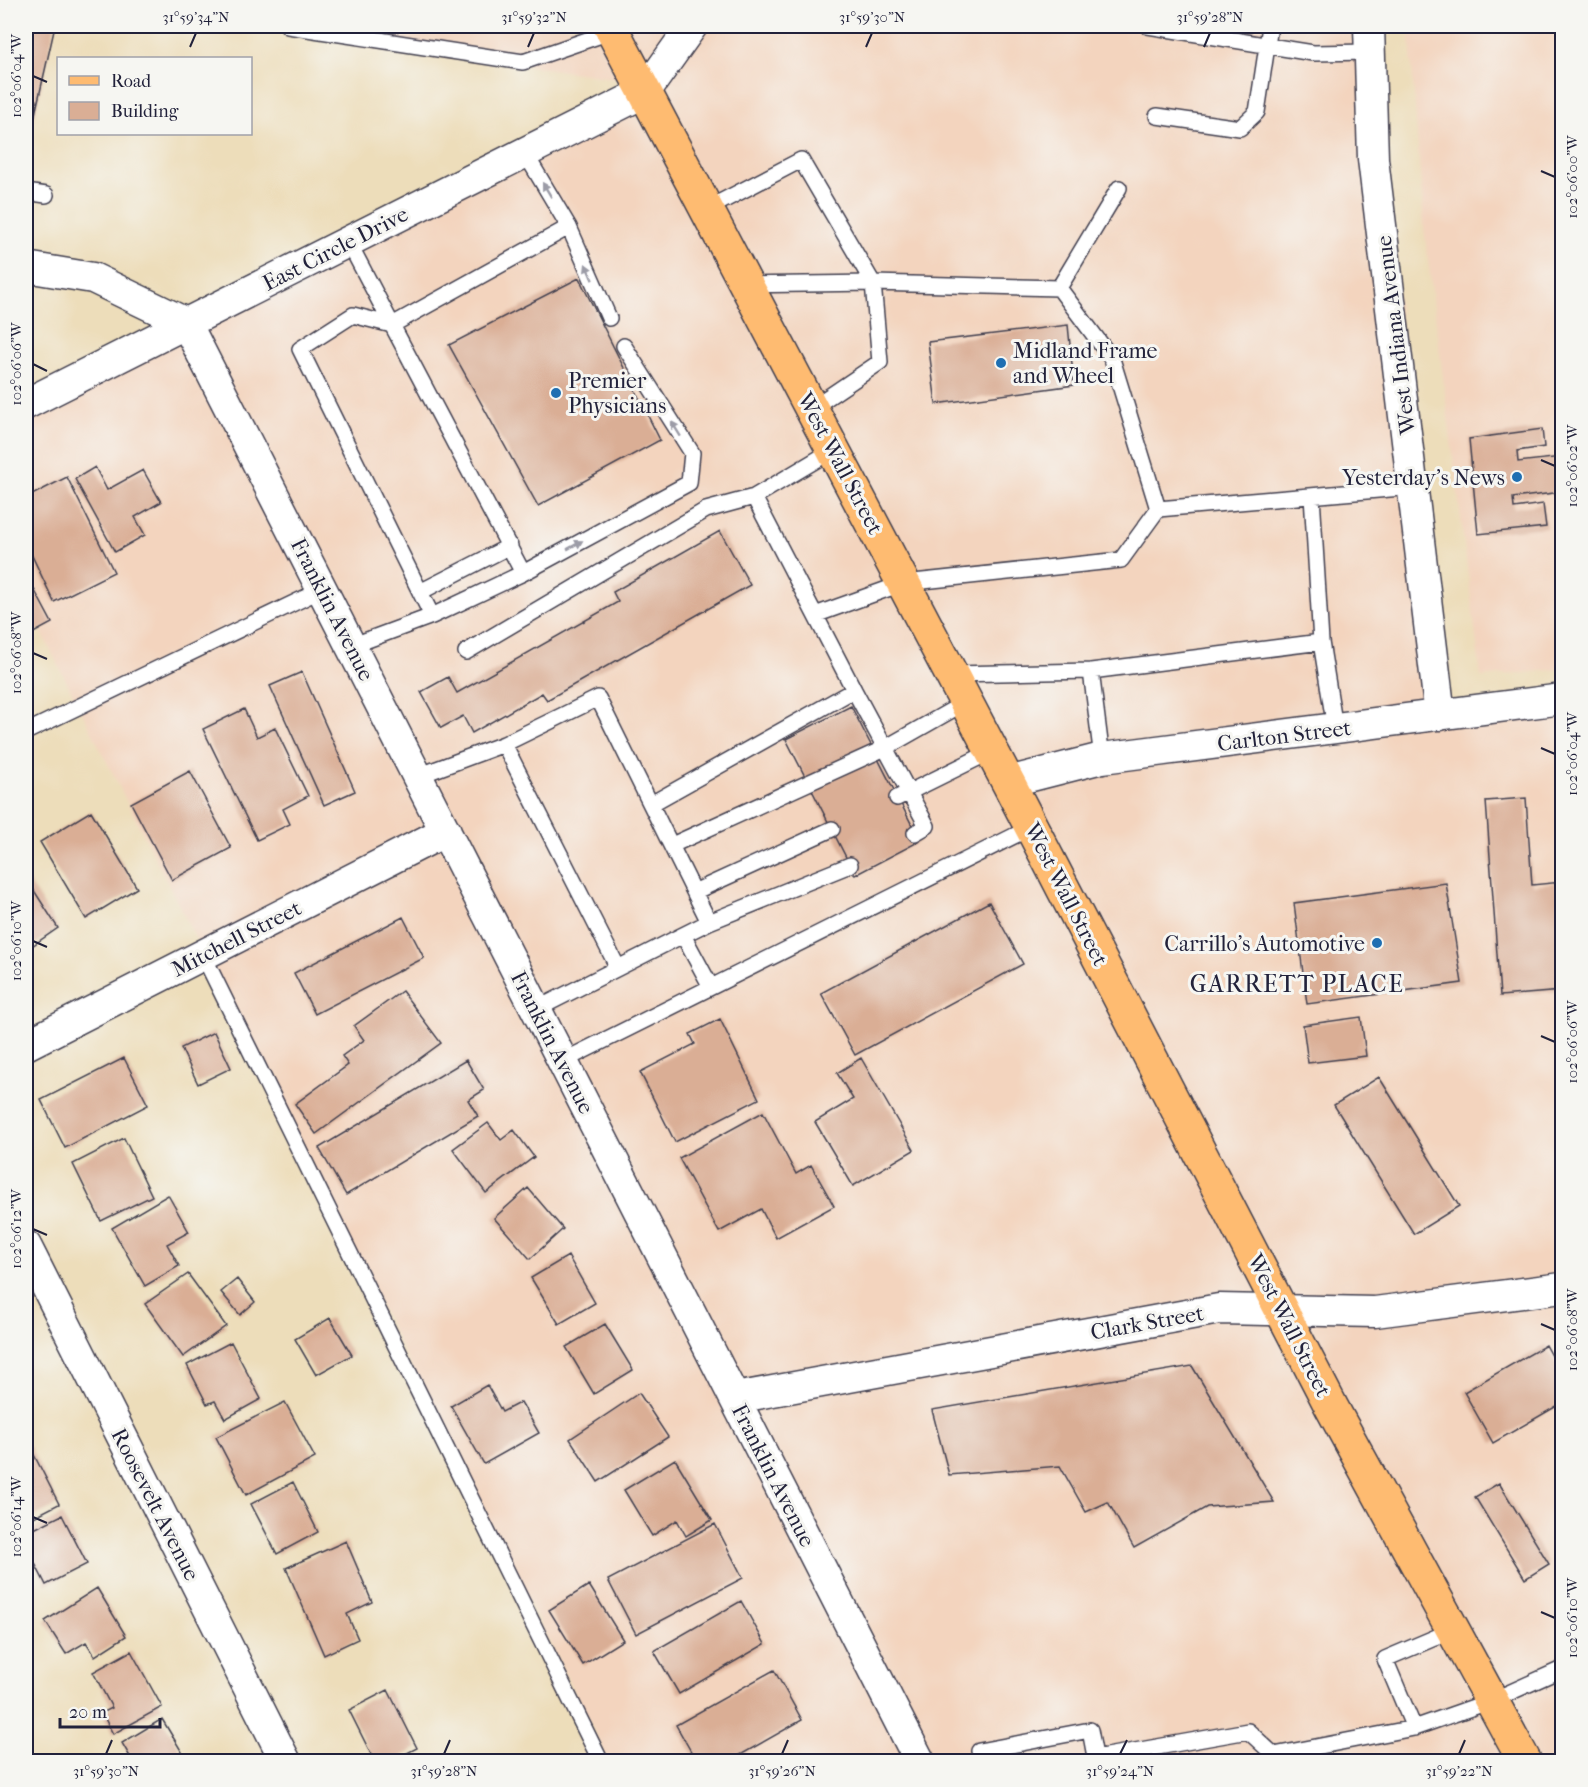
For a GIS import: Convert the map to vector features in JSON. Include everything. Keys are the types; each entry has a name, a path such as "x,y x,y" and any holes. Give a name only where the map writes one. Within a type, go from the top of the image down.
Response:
{"main road":[{"name":"West Wall Street","path":"611,28 1032,827 1332,1408 1525,1761"}],"street":[{"path":"645,92 692,26"},
{"name":"West Indiana Avenue","path":"1369,39 1373,159 1440,715"},
{"name":"East Circle Drive","path":"26,404 645,92"},
{"path":"26,267 93,278 186,323"},
{"name":"Franklin Avenue","path":"186,323 920,1761"},
{"name":"Carlton Street","path":"1008,782 1102,758 1563,699"},
{"name":"Mitchell Street","path":"26,1045 446,831"},
{"name":"Roosevelt Avenue","path":"26,1246 286,1761"},
{"name":"Clark Street","path":"735,1398 1219,1309 1375,1312 1563,1288"}],"lane":[{"path":"288,26 523,62 611,28"},
{"path":"1148,26 1313,53 1369,39"},
{"path":"1157,116 1240,128 1257,112 1270,26"},
{"path":"525,153 569,227 609,318"},
{"path":"706,209 801,160 873,283 880,362 812,408"},
{"path":"1059,288 1119,188"},
{"path":"26,192 46,195"},
{"path":"432,616 300,349 353,315 392,325 569,227"},
{"path":"348,241 523,573"},
{"path":"747,285 873,283 1059,288"},
{"path":"1059,288 1112,358 1158,509"},
{"path":"351,646 432,616 523,573 689,483 692,453 624,346"},
{"path":"466,652 706,510 754,497 833,450"},
{"path":"815,615 904,583 1121,560 1158,509 1413,487"},
{"path":"1312,496 1322,642 1335,728"},
{"path":"754,497 885,748 903,795 927,826 915,833"},
{"path":"420,592 510,546"},
{"path":"26,732 322,589"},
{"path":"672,845 885,748 959,688 1322,642"},
{"path":"1091,671 1102,758"},
{"path":"651,804 854,690"},
{"path":"418,776 504,744 598,698 696,891 709,922"},
{"path":"504,744 618,968"},
{"path":"903,795 992,751"},
{"path":"563,1061 1032,827"},
{"path":"696,891 832,829"},
{"path":"537,1009 709,922 850,865"},
{"path":"683,935 711,987"},
{"path":"203,955 601,1761"},
{"path":"1414,1728 1385,1659 1453,1630"},
{"path":"983,1761 979,1751 1090,1730 1096,1760 1248,1731 1274,1758 1414,1728 1491,1701 1563,1669"}],"shaded area":[{"path":"268,26 1370,26 1440,715 1562,701 1562,1761 609,1761 26,601 26,401 644,83"},
{"path":"1409,26 1562,26 1562,669 1481,677 1424,228"}],"building":[{"path":"26,26 55,26 31,132 26,131"},
{"name":"Premier Physicians","path":"579,278 660,440 538,506 449,345"},
{"name":"Midland Frame and Wheel","path":"1068,325 1074,385 936,404 928,342"},
{"name":"Yesterday's News","path":"1542,429 1544,447 1517,451 1518,462 1562,457 1562,492 1513,498 1514,508 1543,504 1546,527 1478,534 1469,439"},
{"path":"95,467 107,490 143,470 161,502 135,517 145,535 115,552 75,479"},
{"path":"67,477 114,572 54,602 26,543 26,498"},
{"path":"720,531 750,585 547,700 542,693 472,733 463,716 441,728 421,692 448,677 457,693 618,602 613,592"},
{"path":"26,574 52,623 26,637"},
{"path":"302,672 355,791 324,805 270,686"},
{"path":"851,706 920,841 855,875 786,739"},
{"path":"244,709 257,737 275,728 308,796 283,809 290,824 257,840 203,729"},
{"path":"190,771 231,848 172,880 131,803"},
{"path":"1526,798 1532,885 1562,882 1562,991 1500,996 1486,801"},
{"path":"91,811 137,888 86,919 40,842"},
{"path":"26,878 58,928 26,950"},
{"name":"Carrillo's Automotive","path":"1446,883 1462,983 1307,1004 1294,903"},
{"path":"989,902 1023,964 855,1055 821,993"},
{"path":"403,917 424,958 315,1014 294,973"},
{"path":"402,991 441,1043 316,1134 295,1104 348,1065 342,1056 364,1040 354,1026"},
{"path":"1361,1017 1366,1056 1308,1063 1303,1025"},
{"path":"720,1019 759,1099 675,1142 640,1072 695,1044 690,1034"},
{"path":"214,1032 231,1068 198,1084 181,1048"},
{"path":"124,1058 148,1105 65,1148 41,1100"},
{"path":"861,1058 914,1150 853,1186 815,1122 853,1099 837,1073"},
{"path":"466,1060 484,1090 468,1100 478,1116 346,1195 319,1148"},
{"path":"1379,1077 1459,1206 1414,1234 1334,1105"},
{"path":"763,1112 796,1174 811,1165 834,1206 776,1238 761,1209 719,1232 679,1158"},
{"path":"488,1123 501,1140 514,1130 534,1157 486,1193 453,1149"},
{"path":"124,1138 152,1196 101,1221 73,1164"},
{"path":"528,1188 563,1229 530,1259 494,1218"},
{"path":"168,1195 189,1232 167,1244 179,1266 145,1286 112,1228"},
{"path":"568,1256 595,1303 559,1324 531,1278"},
{"path":"188,1274 226,1326 183,1357 145,1304"},
{"path":"237,1279 255,1302 240,1315 221,1292"},
{"path":"330,1318 352,1355 316,1375 295,1339"},
{"path":"605,1324 633,1370 594,1394 566,1347"},
{"path":"231,1342 261,1399 225,1419 215,1401 207,1404 187,1365"},
{"path":"1546,1345 1562,1374 1562,1403 1493,1443 1464,1392"},
{"path":"1192,1366 1274,1502 1207,1507 1134,1548 1108,1502 1086,1512 1060,1466 949,1475 932,1410"},
{"path":"487,1385 502,1412 521,1402 539,1433 484,1464 451,1406"},
{"path":"639,1393 668,1437 598,1482 570,1439"},
{"path":"285,1402 315,1458 246,1495 216,1437"},
{"path":"29,1445 59,1504 26,1521 26,1447"},
{"path":"675,1459 712,1520 686,1536 677,1520 652,1536 624,1490"},
{"path":"293,1482 318,1532 277,1554 251,1504"},
{"path":"1499,1483 1549,1564 1525,1579 1475,1497"},
{"path":"62,1515 87,1564 46,1585 26,1546 26,1533"},
{"path":"715,1524 743,1578 636,1634 608,1580"},
{"path":"346,1541 372,1602 347,1614 358,1639 324,1655 286,1568"},
{"path":"589,1585 623,1640 583,1665 549,1610"},
{"path":"97,1588 126,1636 95,1656 86,1642 66,1654 45,1621"},
{"path":"741,1601 765,1644 679,1694 654,1651"},
{"path":"131,1651 162,1707 113,1734 102,1713 112,1708 93,1672"},
{"path":"774,1670 802,1720 728,1762 697,1762 676,1725"},
{"path":"388,1690 417,1748 390,1762 375,1762 349,1710"},
{"path":"162,1719 188,1762 133,1762 122,1743"}],"place":[{"name":"Midland Frame and Wheel","path":"1001,363"},
{"name":"Premier Physicians","path":"556,393"},
{"name":"Yesterday's News","path":"1517,477"},
{"name":"Carrillo's Automotive","path":"1377,943"}],"district":[{"name":"GARRETT PLACE","path":"1297,984"}]}
